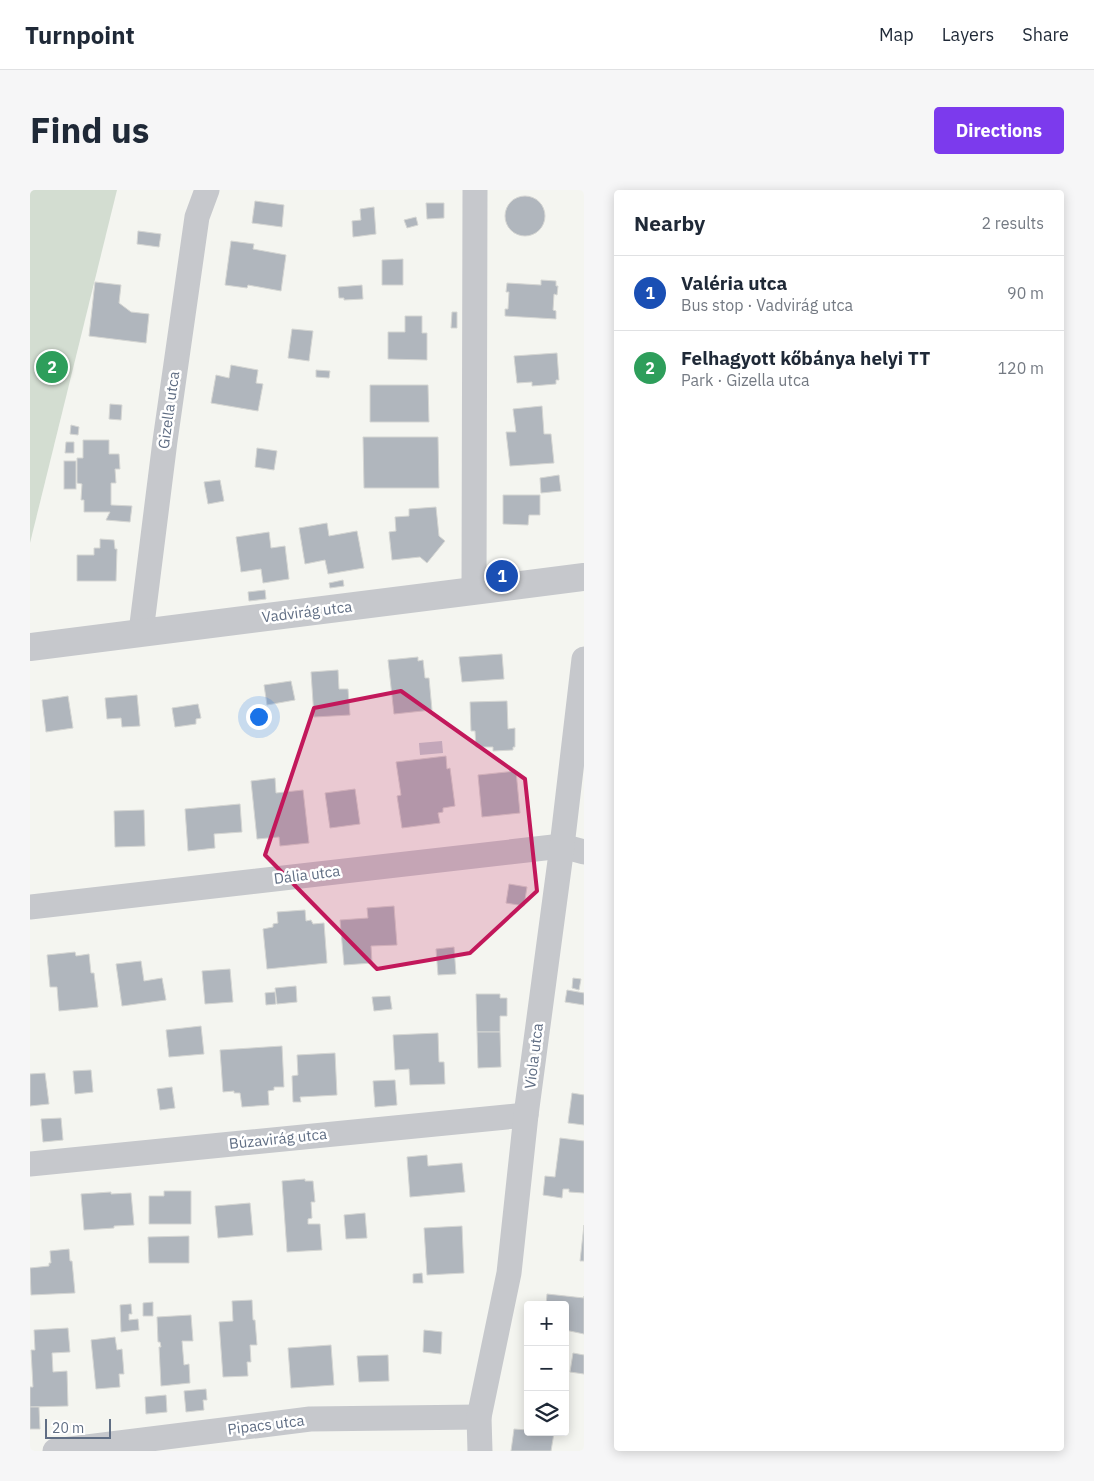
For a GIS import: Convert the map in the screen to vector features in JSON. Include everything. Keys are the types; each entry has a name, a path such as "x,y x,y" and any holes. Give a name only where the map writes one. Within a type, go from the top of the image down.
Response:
{"street":[{"name":"Gizella utca","path":"141,632 165,441 197,217 207,190"},
{"path":"474,591 475,190"},
{"name":"Vadvirág utca","path":"30,647 474,591 583,582"},
{"name":"Viola utca","path":"480,1451 479,1417 509,1273 526,1115 573,849 584,659"},
{"name":"Dália utca","path":"30,907 573,849"},
{"name":"Búzavirág utca","path":"30,1164 526,1115"},
{"name":"Pipacs utca","path":"55,1451 310,1419 479,1417"}],"highlighted area":[{"path":"401,691 525,779 537,891 470,953 377,969 265,855 314,708"}],"shaded area":[{"path":"30,190 117,190 30,543"},
{"path":"442,741 443,753 420,755 419,743"}],"building":[{"path":"525,196 539,202 545,216 539,230 525,236 511,230 505,216 511,202"},
{"path":"255,201 284,205 282,227 252,223"},
{"path":"426,203 444,203 444,218 427,219"},
{"path":"374,207 376,234 353,237 352,221 361,220 360,209"},
{"path":"416,217 418,225 407,228 404,220"},
{"path":"138,231 161,234 159,247 137,244"},
{"path":"231,241 254,244 253,249 286,255 281,291 248,285 247,288 225,285"},
{"path":"403,259 403,285 382,285 382,260"},
{"path":"541,280 556,281 556,286 558,286 557,295 554,294 553,310 556,311 556,319 505,316 505,309 508,309 509,292 506,292 507,283 541,285"},
{"path":"95,282 121,285 119,303 131,312 149,314 146,343 89,336"},
{"path":"362,285 363,299 344,300 344,298 339,298 338,287"},
{"path":"452,312 457,312 457,328 451,328"},
{"path":"405,316 422,316 422,333 427,333 427,360 388,359 388,332 405,332"},
{"path":"292,329 313,331 309,361 288,358"},
{"path":"557,353 559,380 556,380 556,384 532,386 532,382 517,383 514,356"},
{"path":"231,365 258,370 256,383 263,384 258,411 211,403 216,375 229,378"},
{"path":"316,370 330,371 329,378 316,377"},
{"path":"370,385 428,385 429,422 370,422"},
{"path":"110,404 122,405 121,420 109,419"},
{"path":"542,406 544,434 551,434 554,463 510,466 506,432 516,432 513,409"},
{"path":"71,425 79,427 78,435 70,434"},
{"path":"363,437 438,437 439,488 364,488"},
{"path":"83,440 109,440 109,454 119,454 120,469 115,469 116,483 111,483 111,505 132,506 130,522 106,520 110,512 84,512 84,500 81,500 82,484 77,483 77,458 83,458"},
{"path":"66,442 74,442 74,453 65,453"},
{"path":"257,448 277,451 274,470 255,467"},
{"path":"64,461 76,461 76,489 64,489"},
{"path":"559,475 561,491 541,493 540,478"},
{"path":"220,480 224,501 208,504 204,482"},
{"path":"503,495 540,495 540,515 529,515 528,525 503,524"},
{"path":"436,507 439,536 445,541 427,563 420,557 392,560 389,532 396,531 395,517 409,516 409,509"},
{"path":"327,523 329,536 357,531 364,568 328,574 325,560 305,564 299,528"},
{"path":"269,532 271,548 285,546 289,579 263,583 261,569 241,572 236,537"},
{"path":"100,539 114,540 115,549 117,549 116,581 77,581 77,555 94,555 94,548 100,548"},
{"path":"343,580 344,586 330,588 329,583"},
{"path":"265,590 266,599 249,601 248,592"},
{"path":"502,654 504,679 462,682 459,657"},
{"path":"418,657 418,661 423,660 425,678 429,678 432,710 394,714 388,660"},
{"path":"338,670 339,689 348,689 350,715 314,717 311,672"},
{"path":"291,681 295,700 267,705 264,685"},
{"path":"137,695 140,726 122,727 121,718 107,719 105,698"},
{"path":"68,696 73,728 46,732 42,700"},
{"path":"507,701 508,729 515,728 515,747 513,747 513,750 493,751 493,747 476,747 475,731 471,731 470,702"},
{"path":"198,704 201,718 196,719 196,724 175,727 172,708"},
{"path":"446,756 447,769 450,768 455,806 443,808 443,812 438,813 440,823 402,828 397,796 401,795 396,762"},
{"path":"516,771 520,813 482,817 478,775"},
{"path":"275,778 276,793 303,790 309,843 280,846 279,837 257,839 251,781"},
{"path":"355,789 360,824 330,828 325,793"},
{"path":"240,804 242,832 214,834 215,848 188,851 185,809"},
{"path":"144,810 145,846 115,847 114,811"},
{"path":"509,884 527,887 524,906 506,903"},
{"path":"394,906 397,945 371,946 372,963 344,965 340,920 368,918 367,908"},
{"path":"305,910 306,921 311,920 313,924 324,923 327,963 267,969 263,929 273,927 273,924 278,923 277,912"},
{"path":"454,947 456,974 438,975 436,949"},
{"path":"75,952 76,956 89,954 91,973 94,973 98,1007 59,1011 57,987 50,987 47,955"},
{"path":"141,961 144,981 162,978 166,1000 122,1006 116,964"},
{"path":"230,969 233,1002 205,1004 202,971"},
{"path":"573,978 581,979 579,990 572,988"},
{"path":"296,986 297,1002 277,1004 275,988"},
{"path":"567,990 584,993 584,1005 565,1002"},
{"path":"275,992 276,1004 266,1005 265,993"},
{"path":"476,994 500,994 500,998 507,998 507,1016 500,1016 500,1032 477,1032"},
{"path":"390,996 392,1009 374,1011 372,997"},
{"path":"201,1026 204,1054 169,1057 166,1030"},
{"path":"477,1032 500,1032 501,1067 478,1068"},
{"path":"438,1033 439,1062 444,1062 445,1084 410,1085 409,1069 395,1070 393,1035"},
{"path":"282,1046 284,1087 274,1087 274,1090 268,1091 269,1105 242,1107 240,1093 234,1093 234,1091 223,1092 220,1050"},
{"path":"335,1053 337,1095 300,1097 301,1102 293,1102 292,1076 298,1075 297,1055"},
{"path":"91,1070 93,1092 75,1094 73,1071"},
{"path":"45,1073 49,1104 30,1106 30,1074"},
{"path":"395,1080 397,1105 375,1107 373,1081"},
{"path":"172,1087 175,1108 160,1110 157,1089"},
{"path":"572,1093 584,1095 584,1125 568,1123"},
{"path":"61,1118 63,1140 43,1142 41,1119"},
{"path":"560,1138 584,1141 584,1193 569,1192 569,1189 563,1189 562,1198 543,1195 545,1176 555,1177"},
{"path":"427,1155 428,1166 462,1163 465,1192 410,1197 407,1157"},
{"path":"305,1179 305,1181 313,1181 315,1202 311,1202 312,1218 308,1219 308,1224 320,1224 322,1250 287,1252 282,1181"},
{"path":"164,1191 191,1191 191,1224 149,1224 149,1196 164,1196"},
{"path":"111,1192 111,1194 131,1193 134,1225 84,1230 81,1194"},
{"path":"250,1203 253,1235 218,1238 215,1206"},
{"path":"365,1213 367,1238 346,1239 344,1215"},
{"path":"584,1225 584,1261 580,1261"},
{"path":"462,1226 464,1273 427,1275 424,1228"},
{"path":"189,1236 189,1263 149,1263 148,1237"},
{"path":"69,1249 75,1293 31,1295 30,1268 49,1266 49,1263 51,1263 50,1251"},
{"path":"422,1273 423,1283 413,1283 413,1274"},
{"path":"547,1294 584,1298 584,1334 569,1331 569,1301 546,1301"},
{"path":"252,1300 257,1345 250,1345 251,1362 247,1362 248,1376 223,1377 219,1322 233,1321 232,1301"},
{"path":"153,1302 153,1316 143,1316 143,1303"},
{"path":"131,1304 132,1314 129,1314 129,1320 138,1319 139,1330 121,1332 120,1305"},
{"path":"191,1315 193,1341 182,1341 184,1365 189,1364 190,1383 161,1386 159,1347 161,1347 160,1342 158,1342 157,1317"},
{"path":"68,1328 70,1352 52,1353 53,1372 67,1371 68,1406 30,1407 30,1387 33,1387 31,1350 35,1350 34,1330"},
{"path":"424,1330 442,1332 441,1354 423,1352"},
{"path":"115,1337 117,1350 122,1349 124,1374 119,1374 120,1387 96,1389 91,1340"},
{"path":"331,1345 334,1385 291,1388 288,1348"},
{"path":"573,1353 584,1355 584,1374 570,1372"},
{"path":"388,1355 389,1381 359,1382 357,1356"},
{"path":"206,1389 207,1400 203,1400 204,1410 186,1412 184,1391"},
{"path":"166,1395 167,1412 146,1414 145,1397"},
{"path":"30,1407 39,1407 40,1429 30,1429"},
{"path":"514,1429 524,1430 524,1436 554,1436 551,1451 511,1451"}],"place":[{"name":"Felhagyott kőbánya helyi TT","path":"52,367"},
{"name":"Valéria utca","path":"502,576"}]}
